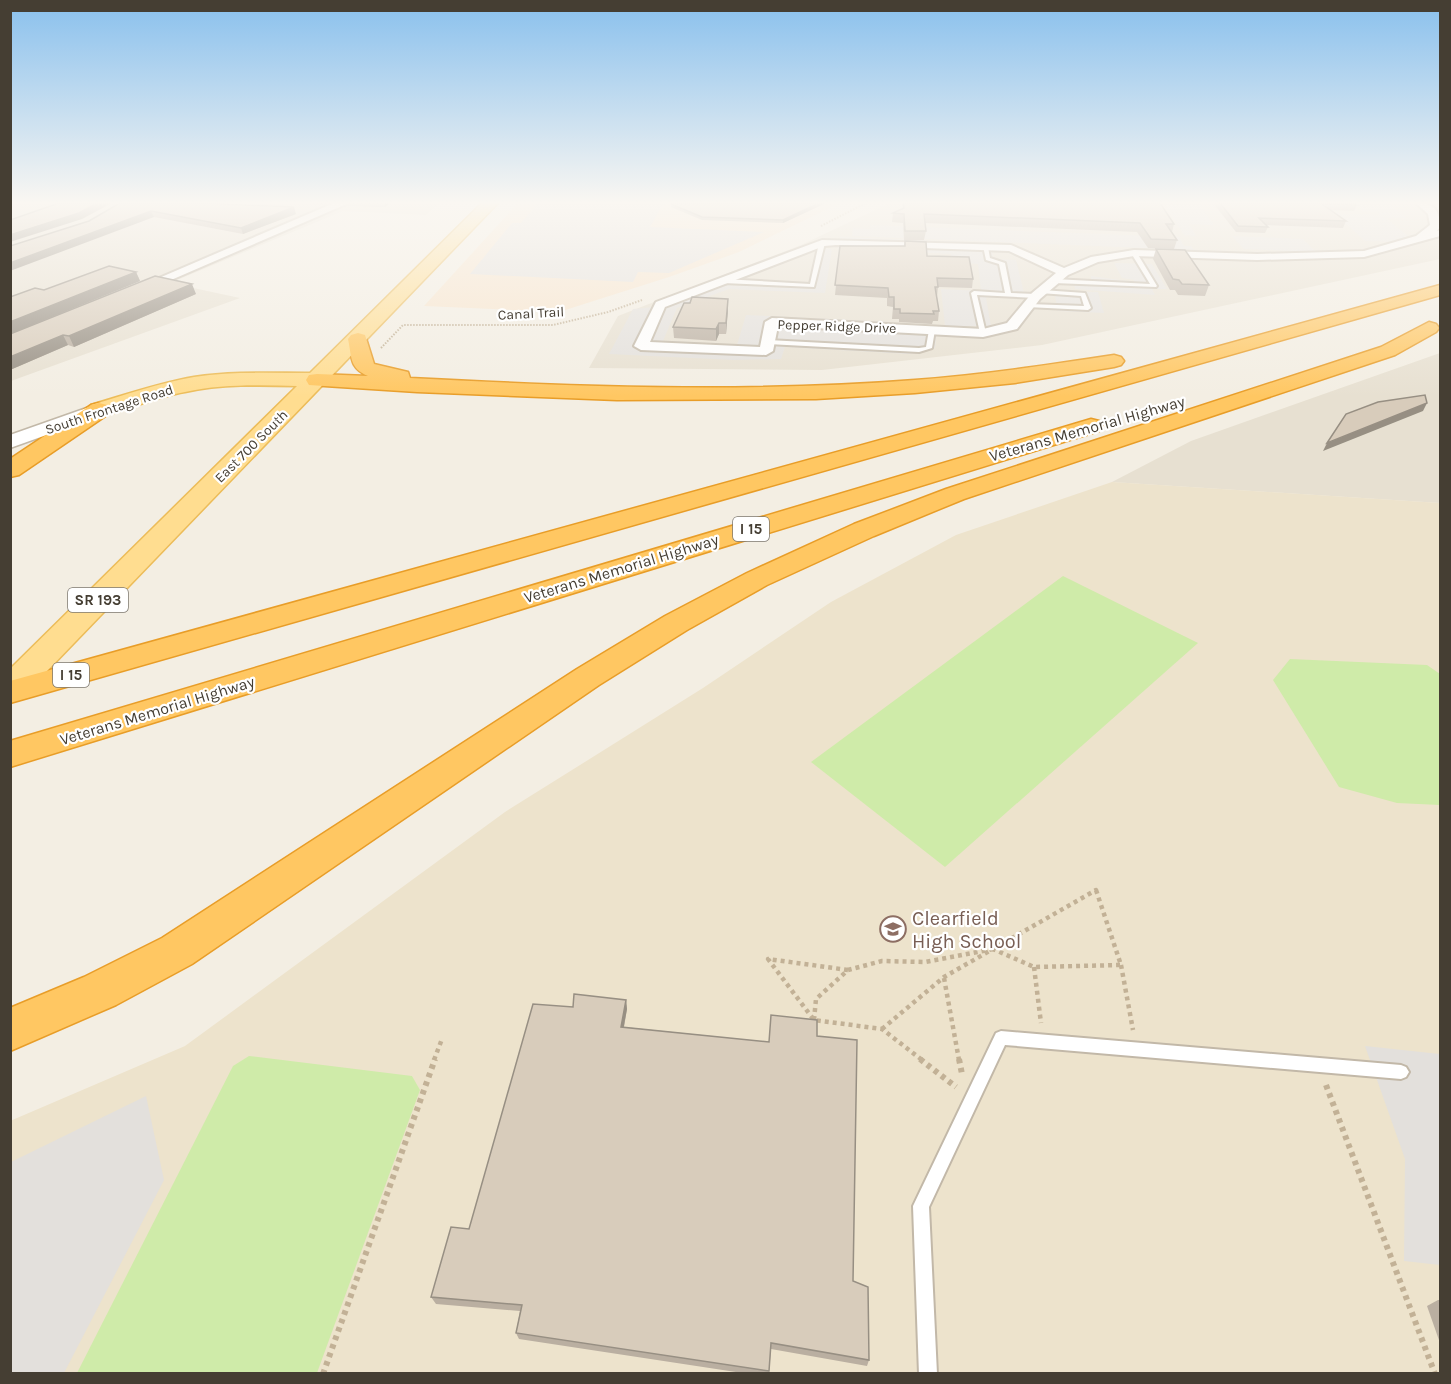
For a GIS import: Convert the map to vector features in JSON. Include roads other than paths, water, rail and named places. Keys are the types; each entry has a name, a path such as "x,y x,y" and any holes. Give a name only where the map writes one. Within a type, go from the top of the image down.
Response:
{"highway":[{"path":"317,380 557,390 759,395 882,390 981,382 1069,370 1199,346 1434,292"},
{"name":"I 15","path":"10,691 1434,292"},
{"path":"10,1030 99,991 177,951 223,923 588,677 676,623 757,579 807,555 923,506 1388,351 1435,326"},
{"name":"Veterans Memorial Highway","path":"10,754 1003,452 1435,326"},
{"path":"358,339 362,364 378,373 405,377 502,382 557,390"},
{"path":"10,470 99,410"}],"main road":[{"name":"East 700 South","path":"10,691 428,268"},
{"name":"South Frontage Road","path":"99,410 157,392 196,384 256,378 317,380"}],"street":[{"path":"121,296 191,268"},
{"name":"Pepper Ridge Drive","path":"758,268 660,305 641,346 766,351 772,322 983,333 1012,326 1036,298 1059,277 1078,268"},
{"name":"Pepper Ridge Drive","path":"1043,268 1059,277"},
{"name":"South Frontage Road","path":"10,442 99,410"}],"lane":[{"path":"723,281 812,286 816,268"},
{"path":"1003,268 1008,295"},
{"path":"1059,277 1155,286 1143,268"},
{"path":"983,333 974,293 1036,298 1088,308 1083,294 1036,298"},
{"path":"768,342 919,350 929,348 932,330"},
{"path":"928,1374 921,1206 1001,1038 1401,1072"}],"place":[{"name":"Clearfield High School","path":"893,929"}]}
